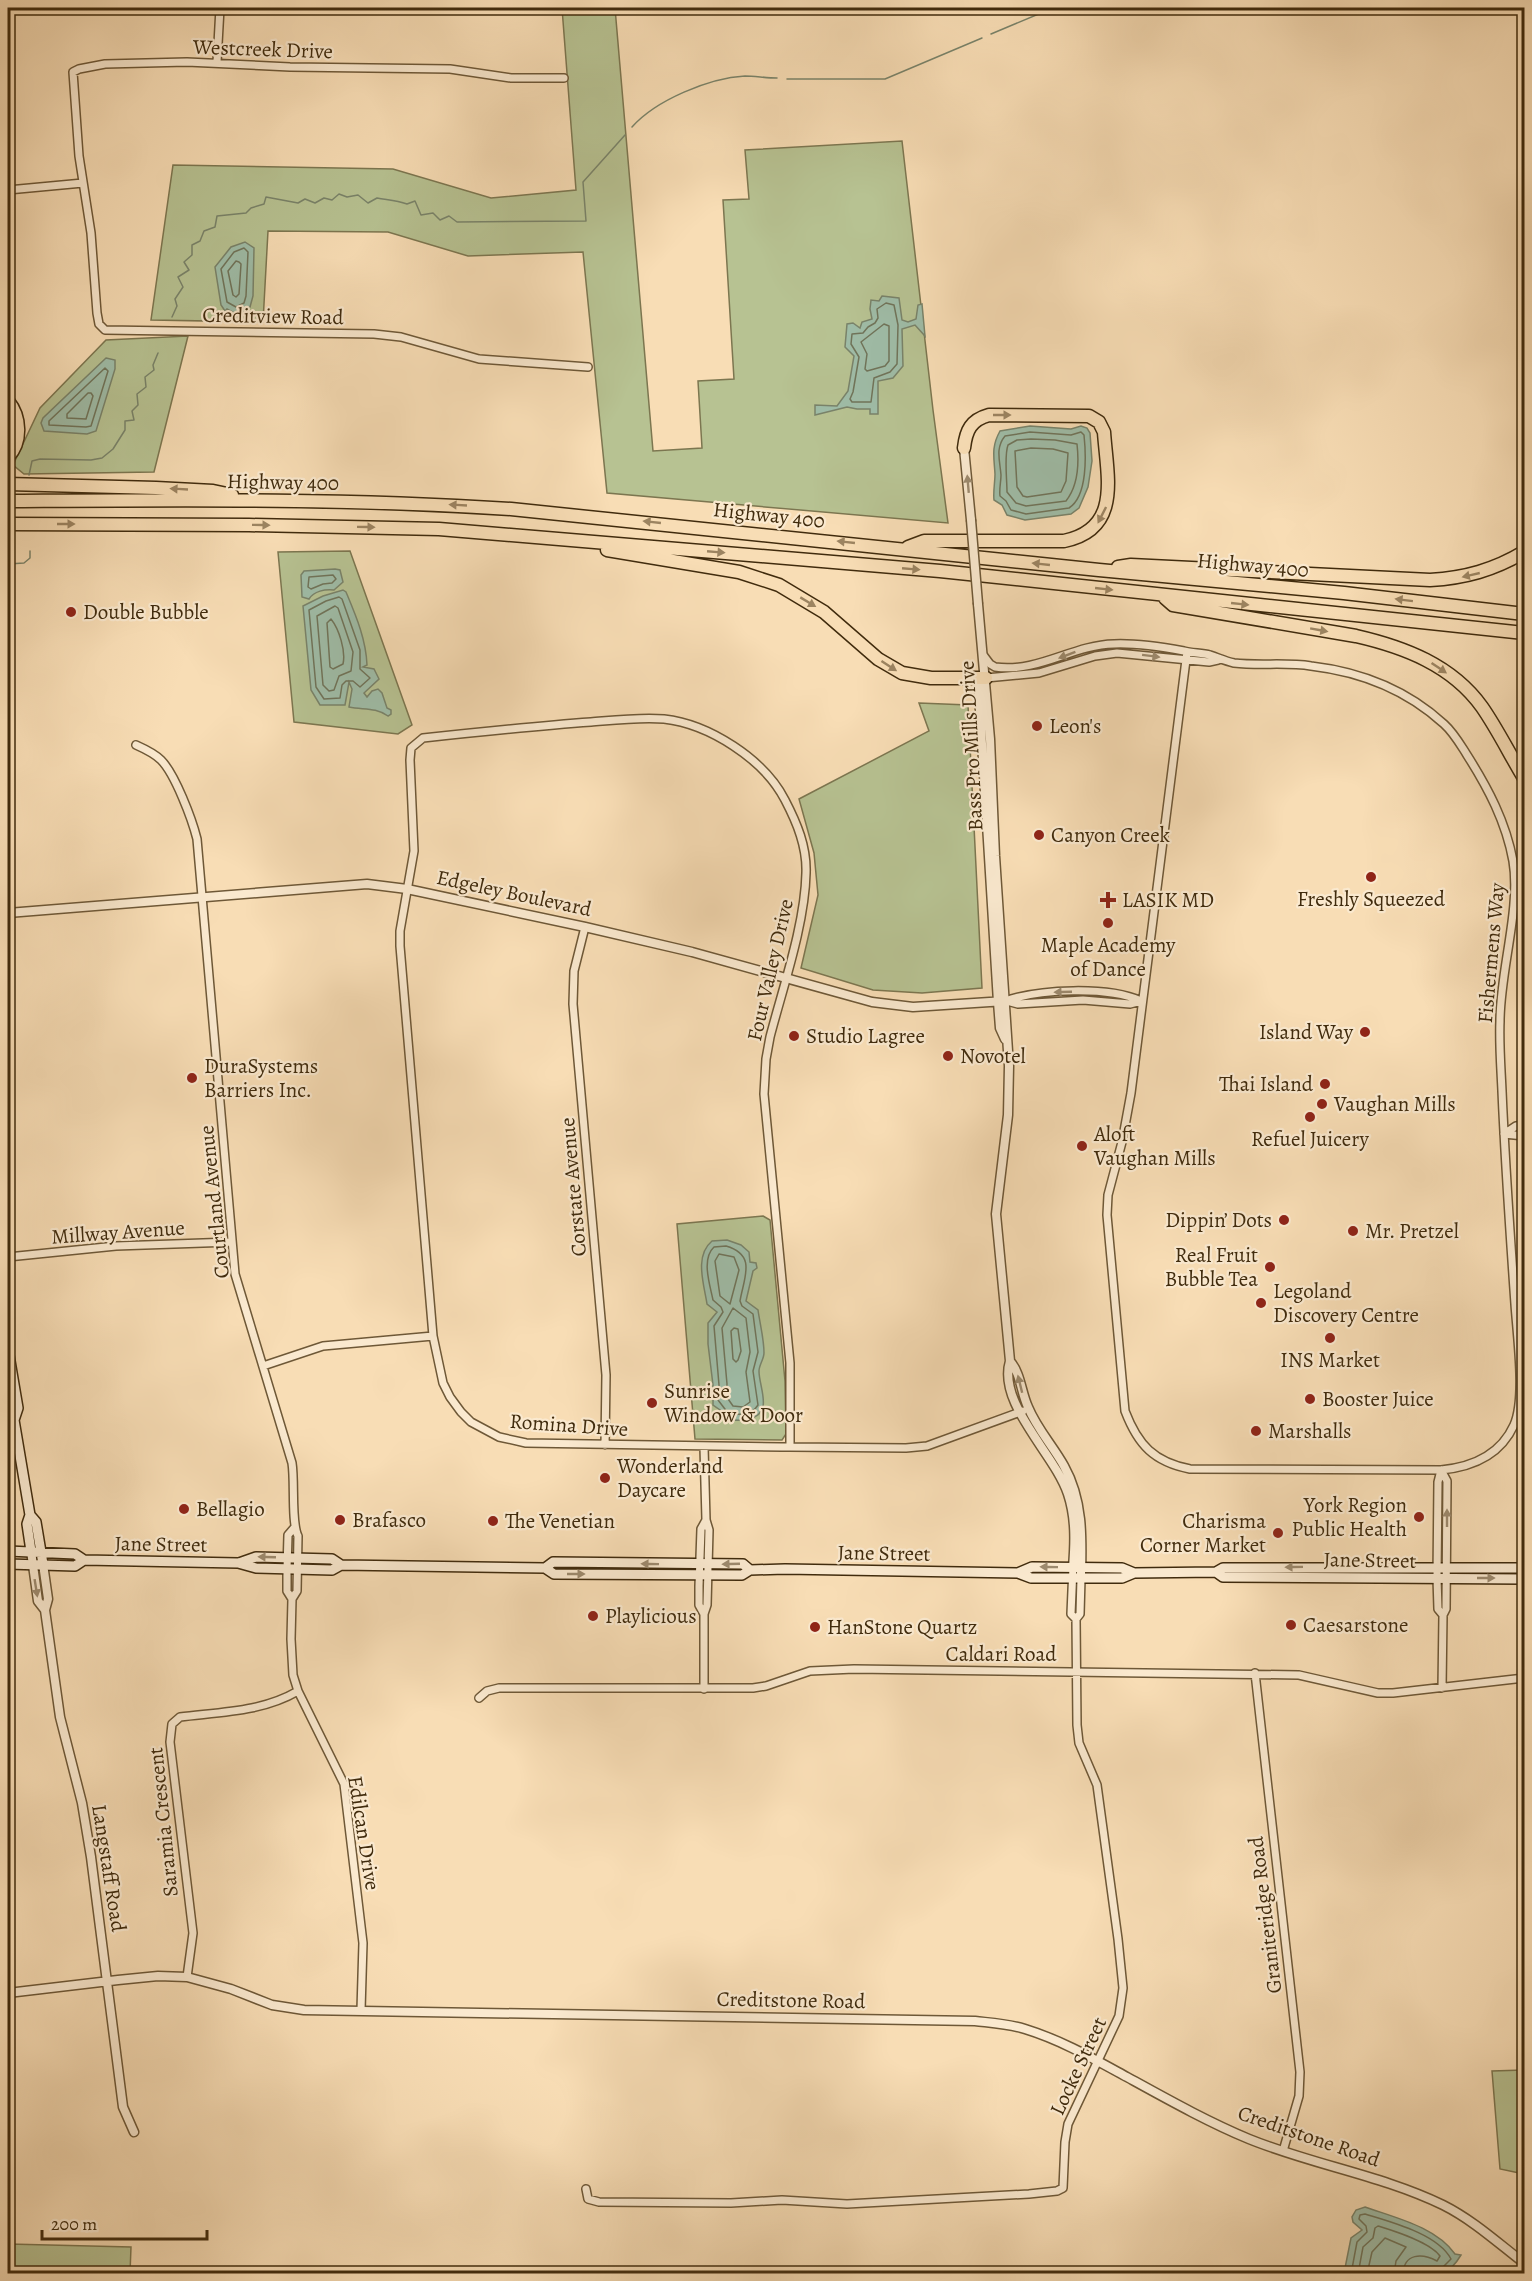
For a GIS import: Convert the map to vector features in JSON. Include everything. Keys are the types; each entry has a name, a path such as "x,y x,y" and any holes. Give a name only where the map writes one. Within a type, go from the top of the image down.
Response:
{"highway":[{"path":"8,401 17,418 18,429 13,452 8,457"},
{"path":"904,548 924,541 1064,542 1089,532 1102,518 1106,508 1108,486 1104,432 1095,419 1089,416 989,415 971,424 964,448"},
{"path":"8,484 213,491 257,500"},
{"name":"Highway 400","path":"8,501 257,500 511,508 1099,570 1344,592 1524,614"},
{"name":"Highway 400","path":"8,524 439,529 928,570 1524,633"},
{"path":"574,540 602,549 739,572 779,585 824,612 878,659 902,673 931,678 982,678"},
{"path":"1099,570 1131,565 1430,580 1475,574 1524,552"},
{"path":"1161,595 1173,605 1356,636 1386,643 1416,654 1441,668 1465,688 1481,706 1524,778"}],"main road":[{"name":"Langstaff Road","path":"8,1331 9,1355 18,1408 14,1420"},
{"name":"Langstaff Road","path":"8,1410 14,1420 30,1515 36,1522 36,1551 43,1564"},
{"name":"Jane Street","path":"8,1551 75,1554 84,1560 238,1563 256,1568 332,1570 341,1565 545,1568 554,1574 704,1576 742,1575 750,1570 1018,1573 1031,1578 1122,1578 1134,1573 1216,1572 1223,1568 1524,1568"},
{"name":"Jane Street","path":"238,1563 256,1557 332,1559 341,1565"},
{"name":"Jane Street","path":"8,1564 75,1566 84,1560"},
{"name":"Jane Street","path":"545,1568 554,1562 743,1564 750,1570"},
{"name":"Jane Street","path":"1018,1573 1032,1567 1077,1567 1122,1568 1134,1573"},
{"name":"Jane Street","path":"1216,1572 1223,1577 1524,1579"}],"street":[{"path":"217,62 220,8"},
{"name":"Westcreek Drive","path":"83,183 73,72 79,69 105,64 217,62 306,68 447,68 511,78 564,78"},
{"path":"8,190 83,183"},
{"name":"Creditview Road","path":"83,183 91,233 97,313 99,324 105,330 370,334 401,337 479,359 588,367"},
{"name":"Bass Pro Mills Drive","path":"964,448 984,656 982,678 1001,1001 1010,1091 996,1214 1010,1361 1016,1369 1024,1410 1064,1467 1078,1502 1082,1527 1076,1578"},
{"name":"Fishermens Way","path":"984,656 990,664 1003,668 1037,665 1081,650 1115,644 1210,655 1218,660 1254,665 1311,665 1377,681 1423,705 1448,727 1484,780 1505,827 1514,863 1515,894 1499,1022 1504,1134 1523,1365 1514,1424 1505,1439 1483,1460 1461,1468 1441,1470 1190,1469 1167,1463 1153,1455 1141,1444 1132,1430 1125,1411 1107,1215 1108,1195 1122,1142 1131,1093 1141,1001"},
{"path":"1001,1001 1018,1004 1083,1000 1130,1004 1141,1001 1187,652"},
{"name":"Fishermens Way","path":"982,678 1039,673 1095,656 1117,653 1209,663 1218,660"},
{"name":"Four Valley Drive","path":"407,889 414,851 411,748 423,738 546,725 664,719 717,737 753,760 768,775 784,798 804,844 806,871 804,905 770,1037 764,1094 790,1363 790,1447"},
{"name":"Courtland Avenue","path":"136,745 163,761 184,800 197,839 235,1274 292,1463 295,1484 294,1528 298,1536 292,1558"},
{"name":"Edgeley Boulevard","path":"8,913 367,884 407,889 585,927 692,952 892,1006 922,1007 1001,1001"},
{"name":"Romina Drive","path":"407,889 400,931 400,946 433,1336 443,1383 461,1412 471,1422 512,1442 605,1446 906,1448 927,1446 1024,1410"},
{"name":"Corstate Avenue","path":"585,927 574,971 573,1004 606,1375 605,1446"},
{"path":"1504,1134 1516,1126 1524,1125"},
{"path":"1504,1134 1524,1136"},
{"name":"Millway Avenue","path":"8,1257 116,1246 232,1242"},
{"path":"263,1366 323,1346 433,1336"},
{"path":"704,1447 706,1520 710,1530 699,1605 704,1614 704,1689"},
{"path":"1441,1470 1447,1481 1442,1568 1446,1609 1443,1615 1442,1688"},
{"name":"Langstaff Road","path":"36,1551 32,1564 38,1601 45,1610"},
{"name":"Edilcan Drive","path":"292,1558 287,1591 292,1599 292,1658 298,1691 344,1784 363,1943 361,2010"},
{"name":"Langstaff Road","path":"43,1564 48,1599 45,1610 60,1717 82,1803 90,1848 123,2107 134,2132"},
{"name":"Locke Street","path":"586,2189 588,2199 599,2202 731,2203 782,2200 847,2204 1057,2191 1065,2184 1065,2142 1068,2124 1119,2016 1122,1988 1118,1939 1097,1785 1079,1743 1076,1620 1071,1614 1076,1578"},
{"name":"Caldari Road","path":"479,1698 499,1688 760,1687 810,1671 854,1669 1299,1675 1378,1693 1524,1678"},
{"name":"Graniteridge Road","path":"1255,1673 1300,2072 1299,2096 1283,2151"},
{"name":"Saramia Crescent","path":"187,1977 193,1933 170,1742 172,1724 180,1718 264,1706 298,1691"},
{"name":"Creditstone Road","path":"8,1993 158,1976 187,1977 231,1989 272,2005 304,2010 975,2021 1023,2028 1054,2039 1227,2128 1283,2151 1378,2179 1443,2205 1464,2217 1524,2263"}],"shaded area":[{"path":"562,8 615,8 653,451 702,448 698,381 734,379 723,200 749,199 745,150 902,141 948,523 607,493 583,252 468,256 388,232 268,231 263,322 151,320 173,165 393,169 491,198 576,190"},
{"path":"188,336 154,472 24,474 13,465 40,408 106,340"},
{"path":"350,551 412,725 398,734 294,722 278,552"},
{"path":"919,703 968,705 982,988 922,993 873,990 801,968 818,895 814,853 799,799 929,731"},
{"path":"763,1216 770,1220 785,1381 786,1434 782,1440 695,1439 677,1224"},
{"path":"1524,2070 1524,2174 1500,2169 1492,2071"},
{"path":"8,2244 131,2247 130,2273 107,2274 84,2270 69,2274 8,2273"}],"water":[{"path":"245,242 254,248 253,296 250,307 237,317 227,309 225,311 221,305 215,267 231,247"},
{"path":"882,296 899,298 902,320 908,322 916,319 918,305 922,304 925,336 915,325 902,329 903,366 893,378 878,381 878,414 870,414 870,409 847,407 815,415 815,405 837,406 848,391 854,356 845,347 847,324 853,323 860,328 862,322 872,319 871,300 879,301"},
{"path":"106,358 115,360 115,369 96,431 87,434 44,431 41,423 43,418"},
{"path":"1030,426 1071,429 1081,426 1087,428 1090,433 1092,461 1088,487 1079,508 1071,514 1025,520 1007,515 1002,505 994,500 994,452 997,437 1000,431"},
{"path":"340,570 343,582 334,590 320,591 309,599 302,597 301,575 304,571"},
{"path":"343,590 346,592 363,637 367,665 363,667 374,669 379,679 364,693 367,697 372,691 378,689 382,693 387,708 391,710 388,716 374,710 349,707 352,689 349,682 345,705 320,705 311,690 303,606 323,596"},
{"path":"727,1240 741,1245 749,1252 750,1262 756,1263 757,1268 753,1271 746,1301 758,1310 764,1348 759,1371 763,1406 757,1416 742,1420 725,1418 713,1405 708,1323 717,1312 707,1304 702,1262 706,1247 712,1241"},
{"path":"1365,2207 1426,2230 1447,2245 1455,2254 1461,2255 1452,2267 1443,2272 1417,2268 1416,2273 1344,2273 1351,2238 1362,2230 1353,2222 1352,2217 1356,2210"}],"waterway":[{"path":"991,34 1053,8"},
{"path":"787,79 885,79 982,38"},
{"path":"632,127 655,108 700,86 745,76 777,78"},
{"path":"172,317 177,306 175,299 183,287 178,277 189,270 184,262 192,255 192,245 200,241 204,231 215,227 217,216 246,213 251,208 264,204 266,197 298,203 305,199 315,203 324,198 332,200 339,194 347,197 358,195 368,203 377,198 407,204 415,201 421,215 433,213 440,220 449,216 457,222 586,221 583,182 625,135"},
{"path":"29,475 32,461 40,459 91,460 102,458 113,449 125,430 125,421 134,420 132,411 138,405 137,394 146,387 145,377 154,370 153,365 158,353"},
{"path":"8,564 24,563 30,558 30,551"}],"place":[{"name":"Double Bubble","path":"71,612"},
{"name":"Leon's","path":"1037,726"},
{"name":"Canyon Creek","path":"1039,835"},
{"name":"Freshly Squeezed","path":"1371,877"},
{"name":"LASIK MD","path":"1108,900"},
{"name":"Maple Academy of Dance","path":"1108,923"},
{"name":"Island Way","path":"1365,1032"},
{"name":"Studio Lagree","path":"794,1036"},
{"name":"Novotel","path":"948,1056"},
{"name":"DuraSystems Barriers Inc.","path":"192,1078"},
{"name":"Thai Island","path":"1325,1084"},
{"name":"Vaughan Mills","path":"1322,1104"},
{"name":"Refuel Juicery","path":"1310,1117"},
{"name":"Aloft Vaughan Mills","path":"1082,1146"},
{"name":"Dippin’ Dots","path":"1284,1220"},
{"name":"Mr. Pretzel","path":"1353,1231"},
{"name":"Real Fruit Bubble Tea","path":"1270,1267"},
{"name":"Legoland Discovery Centre","path":"1261,1303"},
{"name":"INS Market","path":"1330,1338"},
{"name":"Booster Juice","path":"1310,1399"},
{"name":"Sunrise Window & Door","path":"652,1403"},
{"name":"Marshalls","path":"1256,1431"},
{"name":"Wonderland Daycare","path":"605,1478"},
{"name":"Bellagio","path":"184,1509"},
{"name":"York Region Public Health","path":"1419,1517"},
{"name":"Brafasco","path":"340,1520"},
{"name":"The Venetian","path":"493,1521"},
{"name":"Charisma Corner Market","path":"1278,1533"},
{"name":"Playlicious","path":"593,1616"},
{"name":"Caesarstone","path":"1291,1625"},
{"name":"HanStone Quartz","path":"815,1627"}]}
